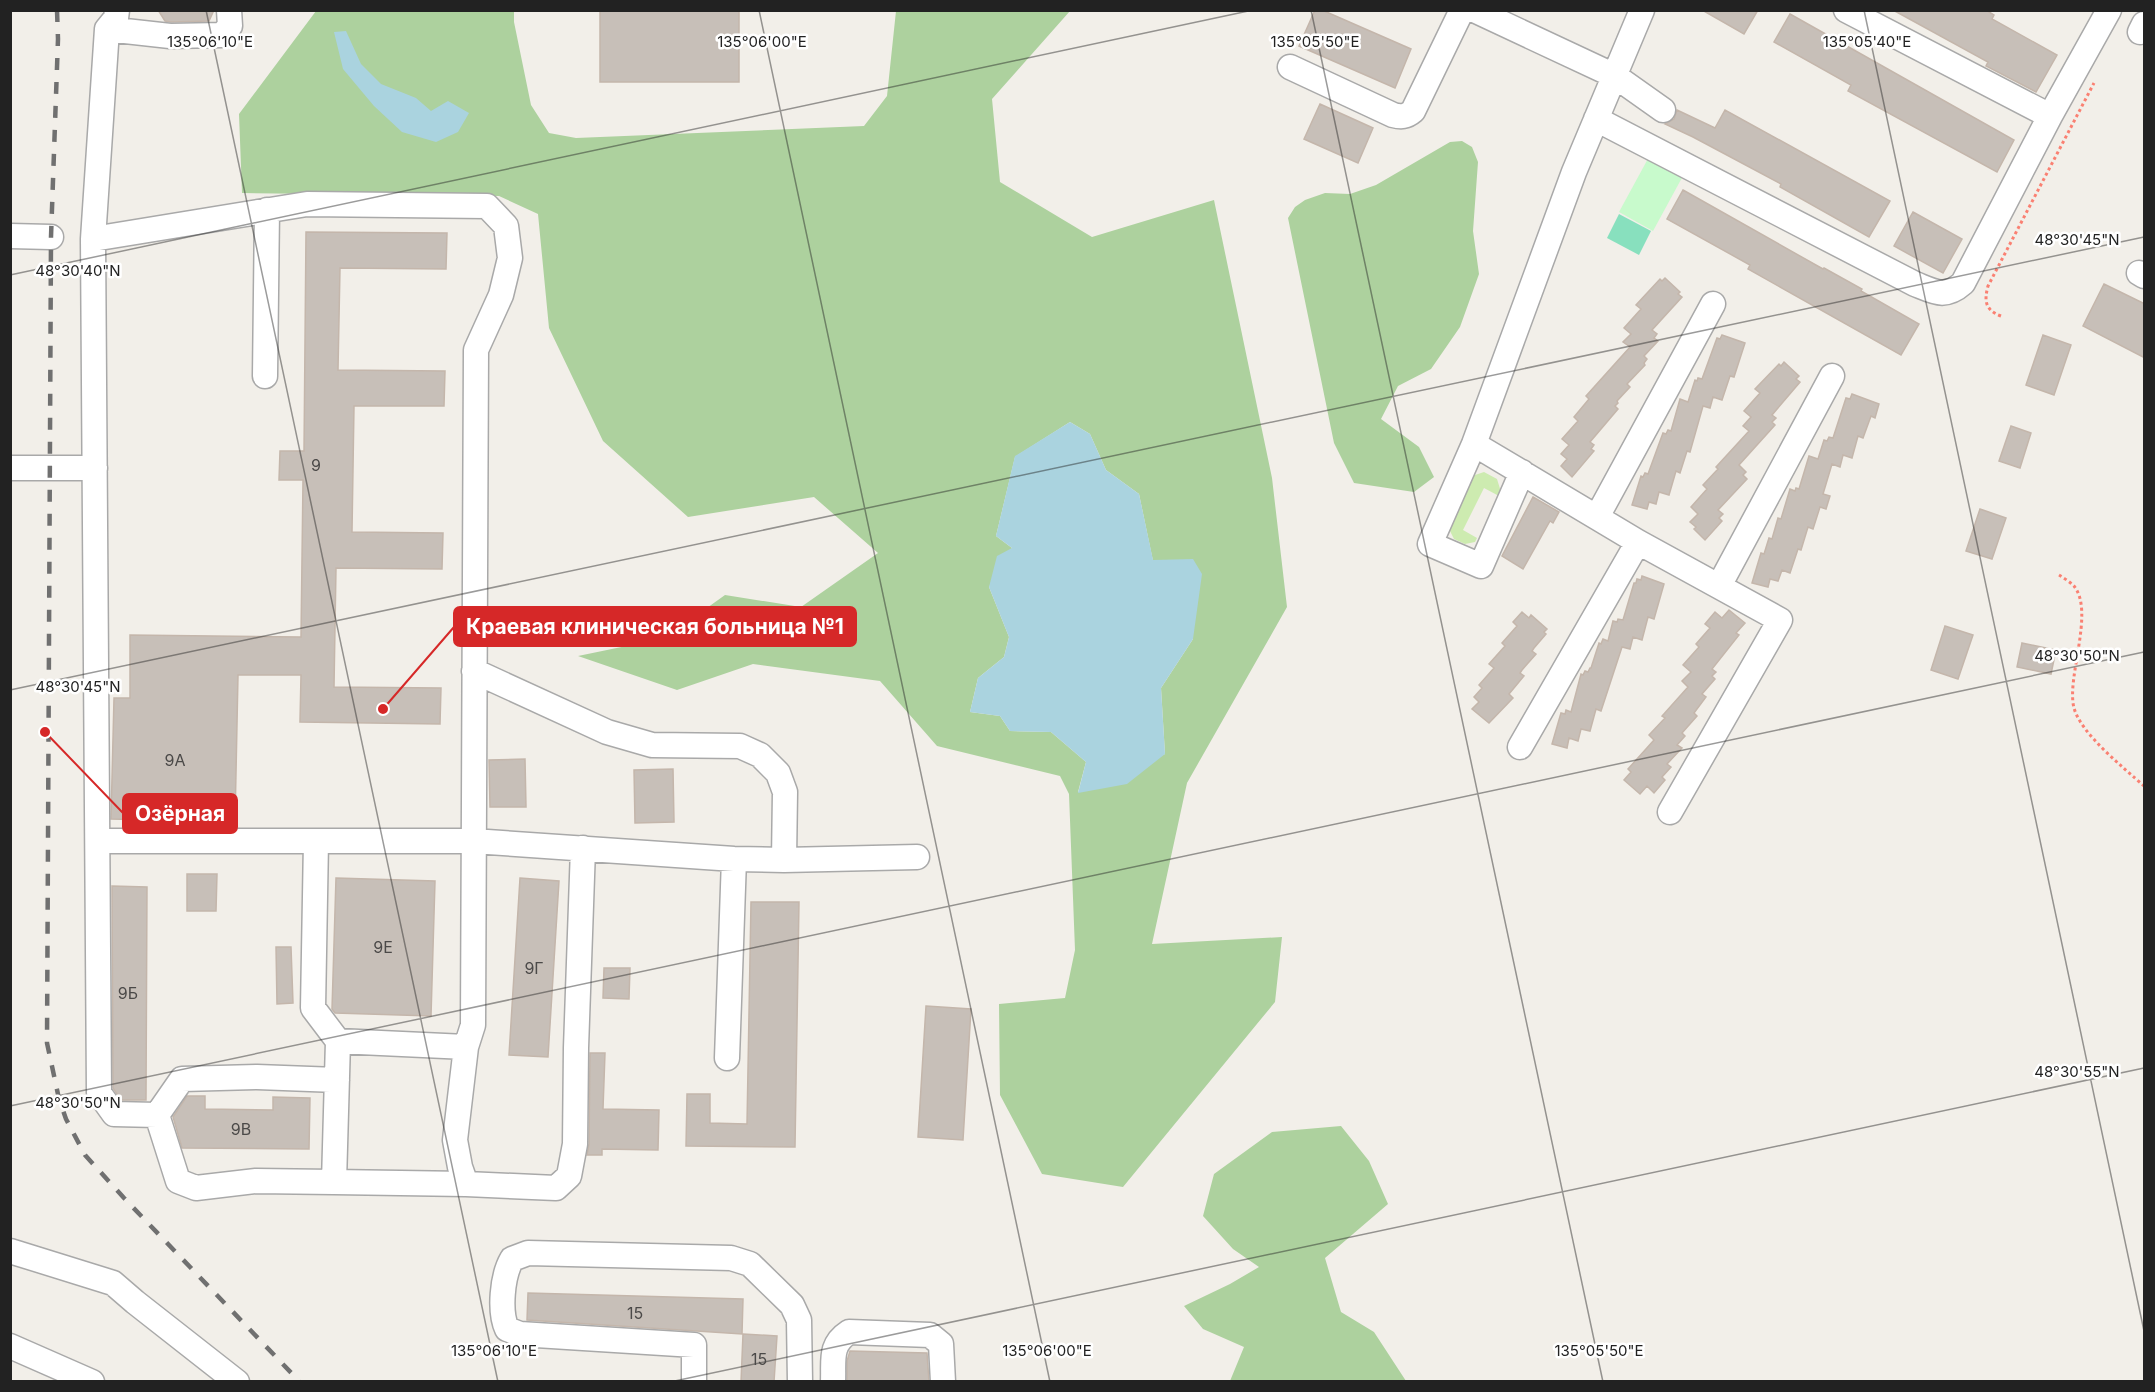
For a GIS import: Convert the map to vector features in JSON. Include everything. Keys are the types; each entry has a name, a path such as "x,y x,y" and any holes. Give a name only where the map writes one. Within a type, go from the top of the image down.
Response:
{"lane":[{"path":"158,1114 114,1114 99,1093 93,239 112,20 170,36 222,35 230,26 228,10"},
{"path":"1290,67 1393,115 1401,117 1408,115 1413,111 1462,10"},
{"path":"1474,10 1615,76 1663,110"},
{"path":"1522,472 1481,566 1430,544 1474,444 1574,172 1642,10"},
{"path":"1846,10 2050,116"},
{"path":"1596,119 1905,279 1937,293 1953,291 1963,283 2050,116 2109,10"},
{"path":"93,239 307,204 487,206 506,226 510,258 501,295 476,350 474,1025 466,1047 455,1140 466,1184"},
{"path":"265,376 267,210"},
{"path":"10,236 51,237"},
{"path":"1597,517 1713,304"},
{"path":"1719,586 1832,376"},
{"path":"1474,444 1638,542 1780,620 1670,812"},
{"path":"10,468 95,468"},
{"path":"1520,747 1638,542"},
{"path":"474,671 607,732 652,745 740,746 760,756 778,772 785,792 784,860"},
{"path":"98,841 473,841 734,859 784,860 917,856"},
{"path":"316,841 313,1008 338,1041 334,1182"},
{"path":"158,1114 178,1181 196,1188 256,1181 466,1184 556,1188 569,1176 575,1144 583,848"},
{"path":"727,1058 734,859"},
{"path":"338,1041 466,1047"},
{"path":"158,1114 182,1079 257,1077 337,1080"},
{"path":"10,1251 113,1283 237,1382"},
{"path":"694,1382 694,1345 520,1334 507,1329 502,1318 506,1269 512,1259 528,1253 731,1258 750,1264 792,1305 799,1320 800,1382"},
{"path":"834,1382 834,1350 838,1339 849,1332 930,1335 941,1344 943,1382"},
{"path":"10,1346 92,1382"}],"path":[{"path":"2001,316 1993,313 1985,305 1984,298 1988,286 2096,79"},
{"path":"2059,575 2075,587 2081,609 2073,707 2082,725 2145,786"}],"green space":[{"path":"316,11 514,11 514,22 531,105 549,133 576,138 864,126 887,96 896,11 1070,11 992,99 1000,182 1092,237 1214,200 1272,478 1287,607 1187,783 1152,944 1282,937 1275,1002 1123,1187 1042,1174 1000,1095 999,1004 1065,998 1075,950 1069,794 1060,776 937,746 880,681 753,664 677,690 578,656 665,638 725,595 801,607 878,553 814,497 688,517 603,441 549,328 538,214 499,196 242,193 239,114","holes":["1070,422 1090,434 1106,470 1139,494 1153,561 1193,639 1161,688 1165,754 1078,792 1086,762 1051,732 1010,731 1000,716 970,712 978,678 1004,657 1009,637 989,587 1012,548 996,536 1015,457"]},
{"path":"1462,141 1472,147 1478,162 1473,231 1479,274 1460,327 1431,369 1398,386 1381,419 1419,447 1434,477 1414,492 1354,483 1334,443 1288,218 1295,207 1305,200 1325,193 1350,194 1376,185 1450,142"},
{"path":"1650,155 1684,174 1653,231 1619,212"},
{"path":"1619,214 1651,231 1639,255 1607,238"},
{"path":"1484,472 1497,479 1501,492 1499,496 1484,488 1463,530 1477,538 1475,542 1465,544 1454,539 1450,531 1472,476"},
{"path":"1341,1126 1369,1161 1388,1204 1325,1258 1341,1312 1374,1332 1406,1381 1230,1381 1244,1347 1203,1329 1184,1306 1259,1267 1233,1249 1203,1216 1214,1174 1272,1132"}],"water":[{"path":"346,31 361,64 381,84 416,98 431,111 448,101 469,113 458,132 436,142 402,132 374,106 343,69 334,32"},
{"path":"1070,422 1090,434 1106,470 1139,494 1153,560 1193,559 1202,574 1193,639 1161,688 1165,754 1127,784 1078,793 1086,762 1051,732 1010,731 1000,716 970,712 978,678 1004,657 1009,637 989,587 997,556 1012,548 996,536 1015,456"}],"building":[{"path":"158,10 214,10 209,21 171,22 165,21"},
{"path":"600,10 739,10 739,82 600,82"},
{"path":"1315,10 1322,10 1411,49 1395,88 1299,46"},
{"path":"1702,10 1758,10 1744,34"},
{"path":"1893,10 1986,10 1994,15 1992,19 2057,55 2036,92 1986,66 1988,62"},
{"path":"1790,14 2014,140 1997,172 1848,91 1851,85 1774,42"},
{"path":"1320,104 1373,128 1358,163 1304,139"},
{"path":"1677,110 1715,128 1725,110 1890,201 1869,237 1780,187 1781,184 1665,124 1674,119"},
{"path":"1683,190 1862,289 1861,291 1919,324 1901,355 1748,269 1750,265 1667,219"},
{"path":"1913,212 1962,239 1943,273 1894,246"},
{"path":"306,232 447,233 446,269 340,268 338,370 445,371 444,406 354,406 352,532 443,533 442,569 336,568 334,687 441,688 440,724 300,722 301,675 238,675 235,822 111,819 114,698 130,698 130,635 301,637 303,480 279,480 280,451 304,451"},
{"path":"1665,278 1680,292 1678,294 1682,297 1652,330 1657,334 1654,338 1658,341 1644,356 1647,359 1645,365 1627,384 1630,387 1615,406 1618,409 1590,442 1594,445 1591,449 1594,451 1572,477 1561,466 1567,459 1561,454 1569,445 1562,439 1578,421 1574,417 1589,399 1586,396 1630,347 1623,342 1631,334 1624,328 1641,309 1636,305 1660,279 1662,281"},
{"path":"2104,284 2145,304 2145,358 2083,326"},
{"path":"1722,335 1745,343 1734,377 1730,376 1722,400 1713,397 1710,408 1703,406 1690,452 1687,451 1680,473 1676,471 1669,495 1659,492 1656,504 1649,502 1647,509 1632,505 1641,476 1648,474 1663,433 1671,431 1680,399 1688,402 1695,380 1702,379 1717,338 1720,339"},
{"path":"2043,335 2071,345 2054,395 2026,385"},
{"path":"1784,362 1799,376 1796,379 1800,382 1772,415 1776,418 1772,422 1775,425 1739,465 1746,472 1743,475 1747,479 1718,510 1723,514 1719,518 1722,521 1705,540 1690,522 1698,514 1691,507 1707,489 1703,485 1718,469 1716,467 1749,431 1743,426 1751,417 1744,411 1760,393 1755,389 1779,364 1781,366"},
{"path":"1852,394 1879,404 1875,418 1871,416 1863,438 1858,436 1852,458 1843,455 1840,467 1832,464 1823,494 1830,496 1826,509 1820,507 1813,529 1808,527 1801,550 1798,549 1790,573 1782,570 1778,581 1770,579 1768,587 1752,583 1761,553 1764,554 1769,538 1772,539 1778,518 1781,519 1790,489 1795,491 1796,488 1799,489 1809,456 1818,459 1824,440 1827,441 1829,437 1833,438 1846,398 1850,399"},
{"path":"2011,426 2031,433 2020,468 1999,461"},
{"path":"1533,497 1559,512 1553,523 1550,521 1523,569 1502,556"},
{"path":"1980,509 2006,518 1992,559 1966,551"},
{"path":"1642,576 1664,584 1654,619 1648,617 1642,640 1633,637 1630,649 1622,647 1601,711 1596,709 1590,731 1581,729 1578,741 1569,738 1567,748 1552,744 1561,713 1565,714 1566,710 1571,712 1581,674 1588,672 1591,668 1599,643 1601,644 1603,639 1608,641 1613,621 1623,620 1634,583 1637,579 1641,580"},
{"path":"1729,610 1745,623 1736,633 1739,635 1712,669 1716,672 1712,676 1715,679 1702,694 1706,697 1694,713 1697,716 1682,733 1685,736 1677,745 1682,748 1667,764 1671,767 1662,777 1665,780 1654,793 1647,786 1640,794 1624,780 1631,772 1628,769 1654,740 1649,735 1665,718 1662,716 1688,687 1682,681 1691,672 1683,665 1699,647 1696,644 1710,628 1705,624 1715,612 1722,618"},
{"path":"1522,612 1529,618 1531,615 1547,629 1544,632 1546,634 1532,651 1536,654 1520,673 1524,676 1509,694 1513,698 1489,723 1472,709 1479,702 1474,697 1482,688 1479,685 1494,668 1489,664 1505,646 1502,643 1517,626 1513,622"},
{"path":"1945,626 1973,635 1958,679 1931,670"},
{"path":"2022,643 2056,650 2051,674 2017,667"},
{"path":"525,759 526,807 490,807 489,760"},
{"path":"673,769 674,822 635,823 634,770"},
{"path":"187,874 217,874 216,911 187,911"},
{"path":"336,878 435,881 431,1016 335,1013 332,1009"},
{"path":"520,878 559,881 548,1057 509,1055"},
{"path":"112,886 147,887 146,1100 121,1100 113,1088"},
{"path":"751,902 799,902 795,1147 686,1146 687,1094 710,1094 710,1123 747,1124"},
{"path":"276,947 291,947 293,1003 277,1004"},
{"path":"604,968 630,968 629,999 603,998"},
{"path":"926,1006 971,1009 963,1140 918,1137"},
{"path":"590,1053 605,1053 603,1109 659,1110 658,1150 602,1149 602,1155 587,1155"},
{"path":"187,1096 205,1096 205,1109 273,1110 273,1097 310,1098 309,1149 182,1148 173,1117"},
{"path":"528,1293 743,1299 742,1334 527,1320"},
{"path":"743,1334 777,1336 774,1382 741,1382"},
{"path":"850,1351 927,1353 929,1382 847,1382 847,1361"}],"railway":[{"path":"57,10 51,237 47,1043 59,1099 66,1119 85,1155 300,1382"}],"place":[{"name":"Краевая клиническая больница №1","path":"383,709"},
{"name":"Озёрная","path":"45,732"}]}
